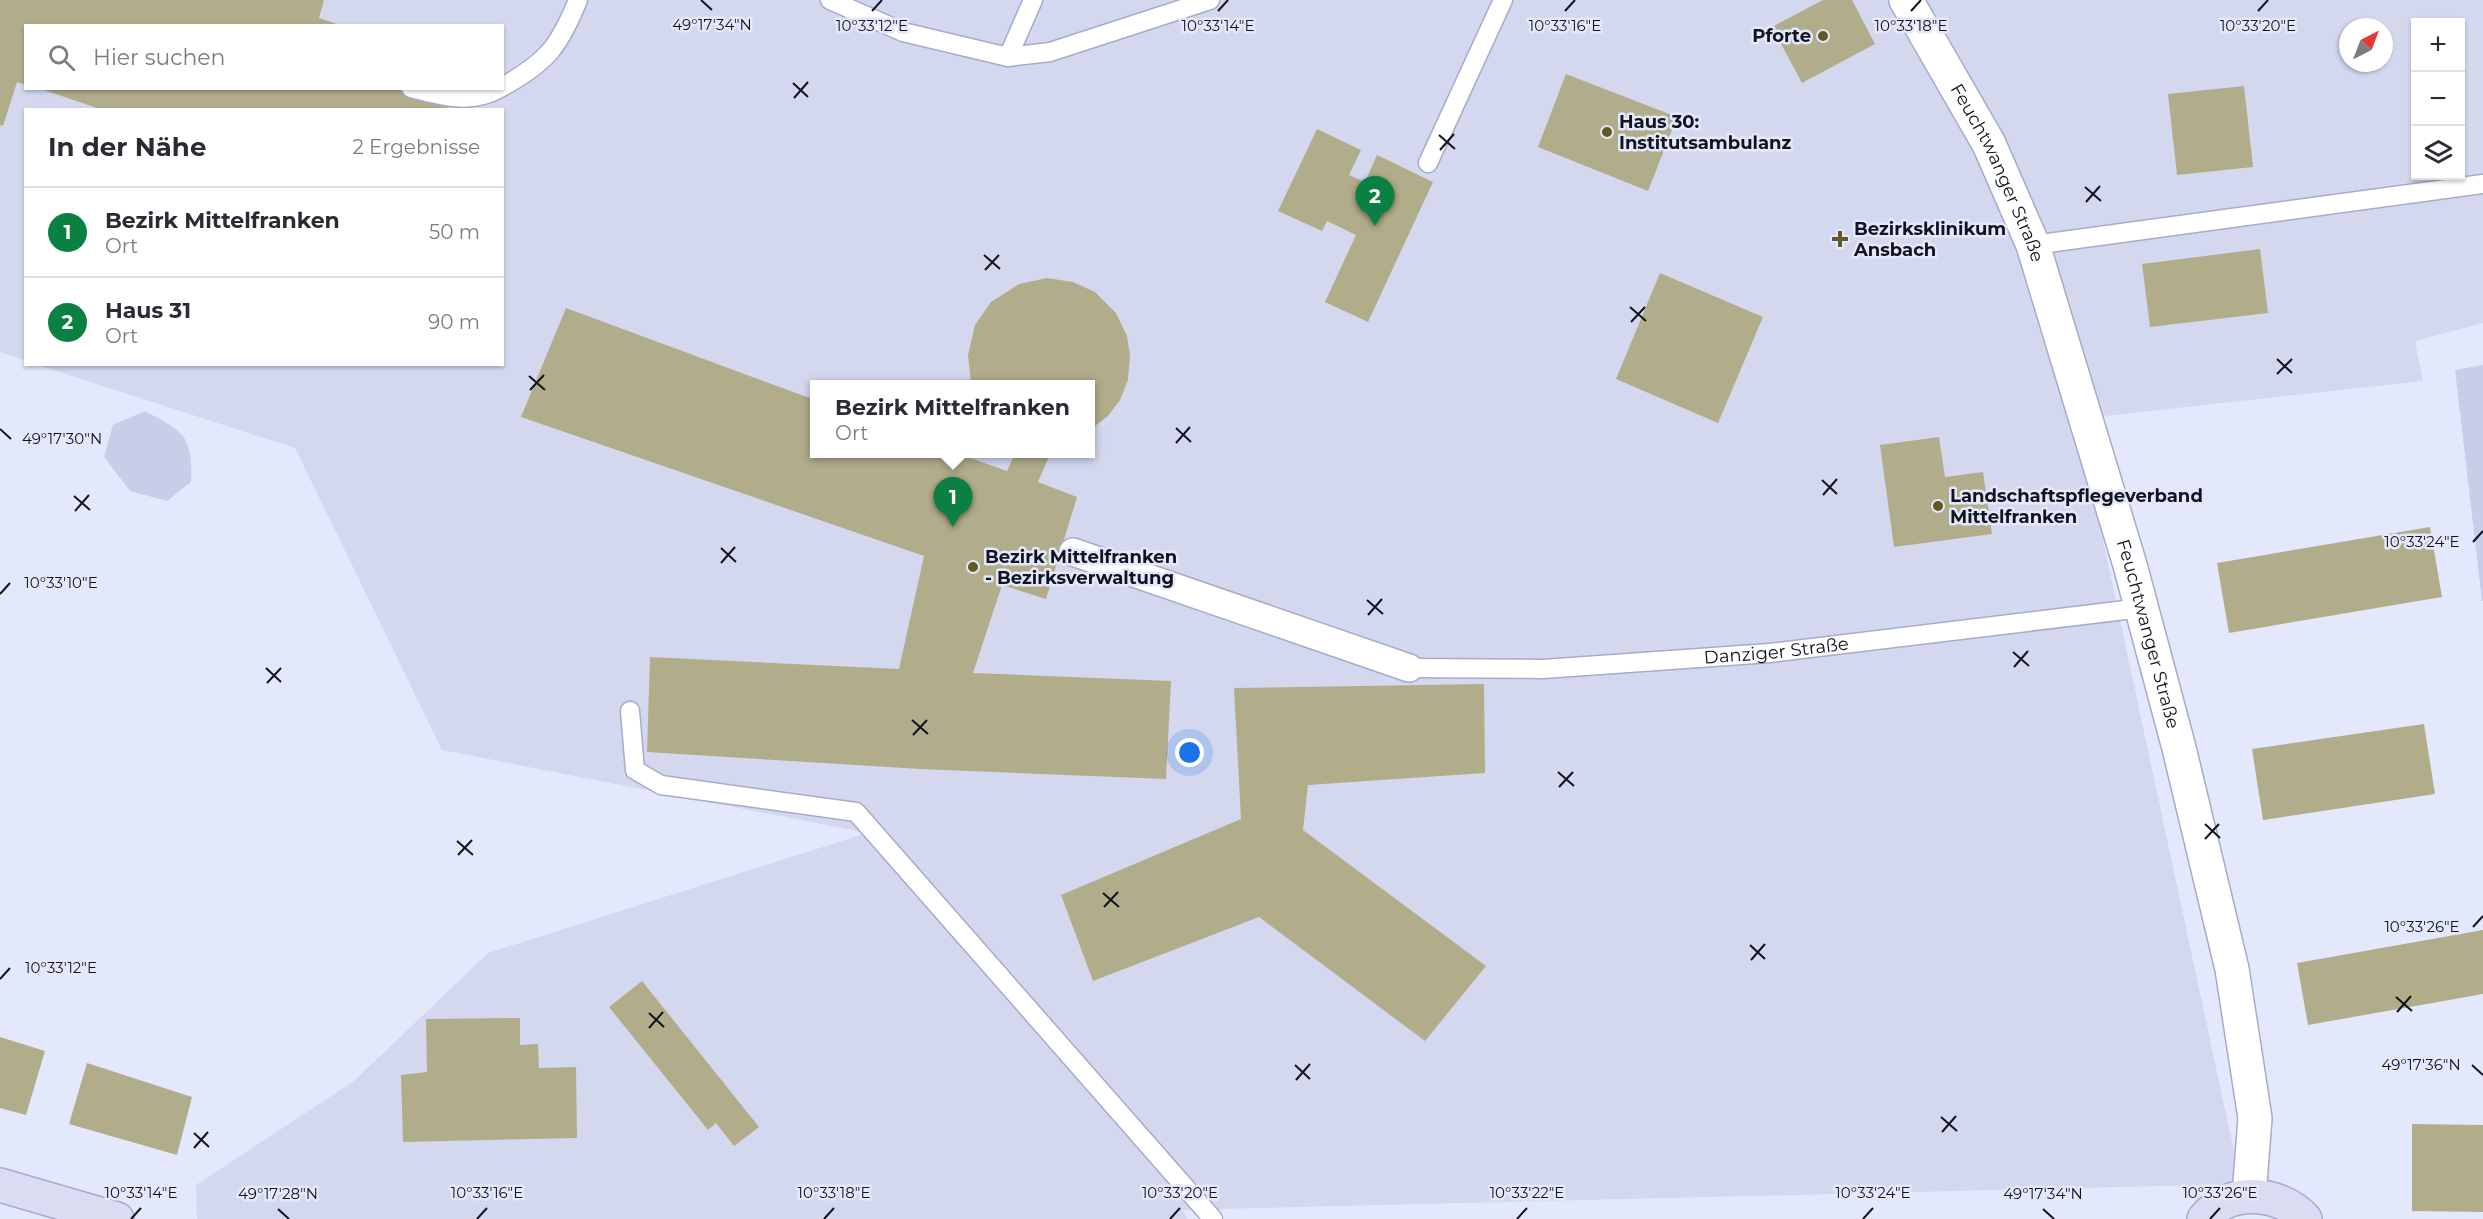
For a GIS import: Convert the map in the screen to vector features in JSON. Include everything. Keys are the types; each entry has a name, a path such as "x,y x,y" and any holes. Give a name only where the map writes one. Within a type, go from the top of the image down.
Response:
{"main road":[{"path":"0,1185 117,1219"},
{"path":"2204,1219 2227,1202 2248,1196 2274,1199 2296,1210 2305,1219"}],"street":[{"name":"Feuchtwanger Straße","path":"1906,0 1989,144 2033,245 2142,608 2179,748 2232,969 2255,1119 2248,1196"},
{"path":"1073,552 1409,668"}],"lane":[{"path":"504,86 546,58 560,40 578,0"},
{"path":"830,0 903,32 1008,57 1050,52 1210,0"},
{"path":"1008,57 1033,0"},
{"path":"1428,163 1503,0"},
{"path":"418,90 455,100 497,90"},
{"path":"2033,245 2483,183"},
{"name":"Danziger Straße","path":"1409,668 1543,669 1770,653 2142,608"},
{"path":"630,711 635,770 661,785 856,812 1213,1219"}],"shaded area":[{"path":"0,0 2483,0 2483,323 2415,341 2423,381 2077,419 2241,1184 1183,1210 1187,1219 197,1219 196,1185 354,1081 488,953 867,833 442,750 295,448 41,366 504,366 504,108 24,108 24,360 0,352"},
{"path":"2483,365 2483,601 2482,601 2455,370"},
{"path":"145,411 177,430 188,444 191,482 167,501 130,491 104,457 113,425"}],"building":[{"path":"0,0 324,0 319,18 337,24 24,24 24,84 17,82 3,126 0,125"},
{"name":"Pforte","path":"1823,0 1852,0 1875,44 1802,83 1772,27"},
{"name":"Haus 30: Institutsambulanz","path":"1566,74 1677,117 1648,191 1538,147"},
{"path":"2244,86 2253,167 2177,175 2168,94"},
{"path":"44,90 442,90 438,104 450,108 97,108"},
{"path":"1317,129 1361,150 1349,175 1365,182 1377,155 1433,182 1368,322 1325,302 1356,235 1327,221 1322,231 1278,211"},
{"path":"2260,249 2268,313 2150,327 2142,264"},
{"path":"1660,273 1763,317 1718,423 1616,379"},
{"path":"1047,278 1073,282 1095,292 1116,313 1127,336 1130,355 1128,380 1120,400 1108,416 1095,426 1095,380 971,380 968,355 975,325 991,302 1019,284"},
{"path":"566,308 810,398 810,458 970,458 1007,471 1013,458 1048,458 1038,482 1077,497 1046,599 1002,585 973,673 1171,681 1166,779 920,769 647,752 650,657 899,669 924,556 521,417"},
{"name":"Landschaftspflegeverband Mittelfranken","path":"1939,437 1945,477 1983,472 1992,534 1894,547 1880,445"},
{"path":"2430,527 2442,597 2229,633 2217,563"},
{"path":"1484,684 1485,773 1308,785 1303,830 1486,966 1425,1041 1259,917 1093,981 1061,895 1241,819 1234,688"},
{"path":"2424,724 2435,794 2263,820 2252,749"},
{"path":"2483,930 2483,994 2308,1025 2297,963"},
{"path":"642,981 759,1127 734,1146 716,1123 708,1130 609,1007"},
{"path":"520,1018 520,1045 538,1044 539,1068 576,1067 577,1138 403,1142 401,1075 427,1072 426,1019"},
{"path":"0,1037 45,1051 26,1115 0,1108"},
{"path":"87,1063 192,1097 177,1155 69,1124"},
{"path":"2412,1124 2483,1125 2483,1212 2412,1211"}],"place":[{"name":"Pforte","path":"1823,36"},
{"name":"Haus 30: Institutsambulanz","path":"1607,132"},
{"name":"Haus 31","path":"1375,226"},
{"name":"Bezirksklinikum Ansbach","path":"1840,239"},
{"name":"Landschaftspflegeverband Mittelfranken","path":"1938,506"},
{"name":"Bezirk Mittelfranken","path":"953,527"},
{"name":"Bezirk Mittelfranken - Bezirksverwaltung","path":"973,567"}]}
